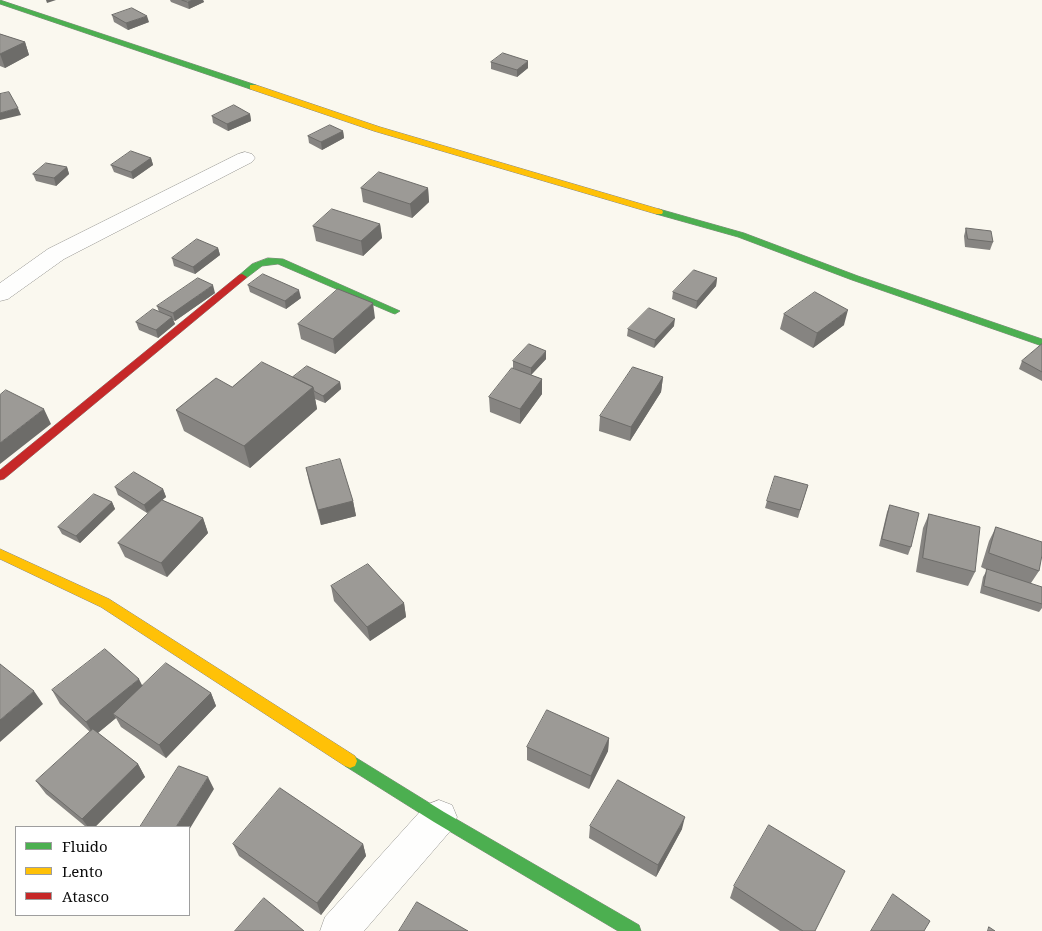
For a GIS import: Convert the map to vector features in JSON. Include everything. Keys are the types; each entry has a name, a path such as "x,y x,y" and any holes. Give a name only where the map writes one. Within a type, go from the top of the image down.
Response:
{"street":[{"path":"0,2 377,129 532,176 741,235 855,278 1042,343"},
{"path":"0,294 56,254 245,158"},
{"path":"0,476 259,263 267,260 280,261 395,311"},
{"path":"0,554 105,603 439,817 630,930"},
{"path":"339,931 439,817"}],"building":[{"path":"132,8 147,16 126,23 112,15"},
{"path":"0,34 25,42 0,54"},
{"path":"503,53 528,61 517,70 491,62"},
{"path":"9,92 18,108 0,113 0,94"},
{"path":"234,105 250,114 227,124 212,116"},
{"path":"330,125 343,131 321,142 308,136"},
{"path":"131,151 151,158 131,172 111,165"},
{"path":"46,163 67,167 54,178 33,174"},
{"path":"379,172 428,188 410,204 361,188"},
{"path":"332,209 380,224 361,241 313,226"},
{"path":"966,228 991,231 993,242 968,239"},
{"path":"197,239 218,248 193,267 172,258"},
{"path":"694,270 717,278 697,301 673,292"},
{"path":"263,274 299,290 285,301 248,285"},
{"path":"198,278 213,285 173,313 157,306"},
{"path":"338,289 373,303 333,339 298,324"},
{"path":"815,292 848,310 817,333 784,314"},
{"path":"649,308 675,319 655,340 628,329"},
{"path":"153,309 172,317 156,330 136,322"},
{"path":"529,344 546,351 531,368 513,361"},
{"path":"1042,344 1042,372 1022,361"},
{"path":"262,362 313,387 244,446 176,410 216,378 232,387"},
{"path":"307,366 340,382 323,396 314,391 313,387 293,377"},
{"path":"633,367 663,377 631,427 600,416"},
{"path":"512,368 542,379 520,409 489,397"},
{"path":"6,390 44,409 0,443 0,395"},
{"path":"340,459 353,501 318,510 306,468"},
{"path":"134,472 163,489 144,505 115,487"},
{"path":"775,476 808,485 800,510 767,501"},
{"path":"94,494 112,502 76,536 58,527"},
{"path":"162,500 203,518 161,563 118,543"},
{"path":"890,505 919,513 911,547 882,539"},
{"path":"929,514 980,527 975,572 923,558"},
{"path":"996,527 1042,542 1039,571 989,553"},
{"path":"368,564 404,603 367,627 331,586"},
{"path":"987,569 1042,587 1042,604 984,586"},
{"path":"105,649 139,679 86,722 52,690"},
{"path":"166,663 211,693 159,745 113,714"},
{"path":"0,664 34,691 0,720"},
{"path":"547,710 609,738 591,776 527,747"},
{"path":"93,729 138,764 82,819 36,781"},
{"path":"179,766 208,777 177,826 141,826"},
{"path":"618,780 685,817 658,865 590,826"},
{"path":"280,788 363,844 317,903 233,844"},
{"path":"769,825 845,871 815,931 803,931 734,886"},
{"path":"893,894 930,921 924,931 871,931"},
{"path":"264,898 304,931 235,931"},
{"path":"417,902 468,931 399,931"}],"traffic: fast":[{"path":"0,2 253,87"},
{"path":"659,212 741,235 855,278 1042,343"},
{"path":"242,277 263,262 280,261 395,311"},
{"path":"350,761 439,817 633,931"}],"traffic: slow":[{"path":"253,87 377,129 659,212"},
{"path":"0,554 105,603 350,761"}],"traffic: jam":[{"path":"0,476 242,277"}]}
